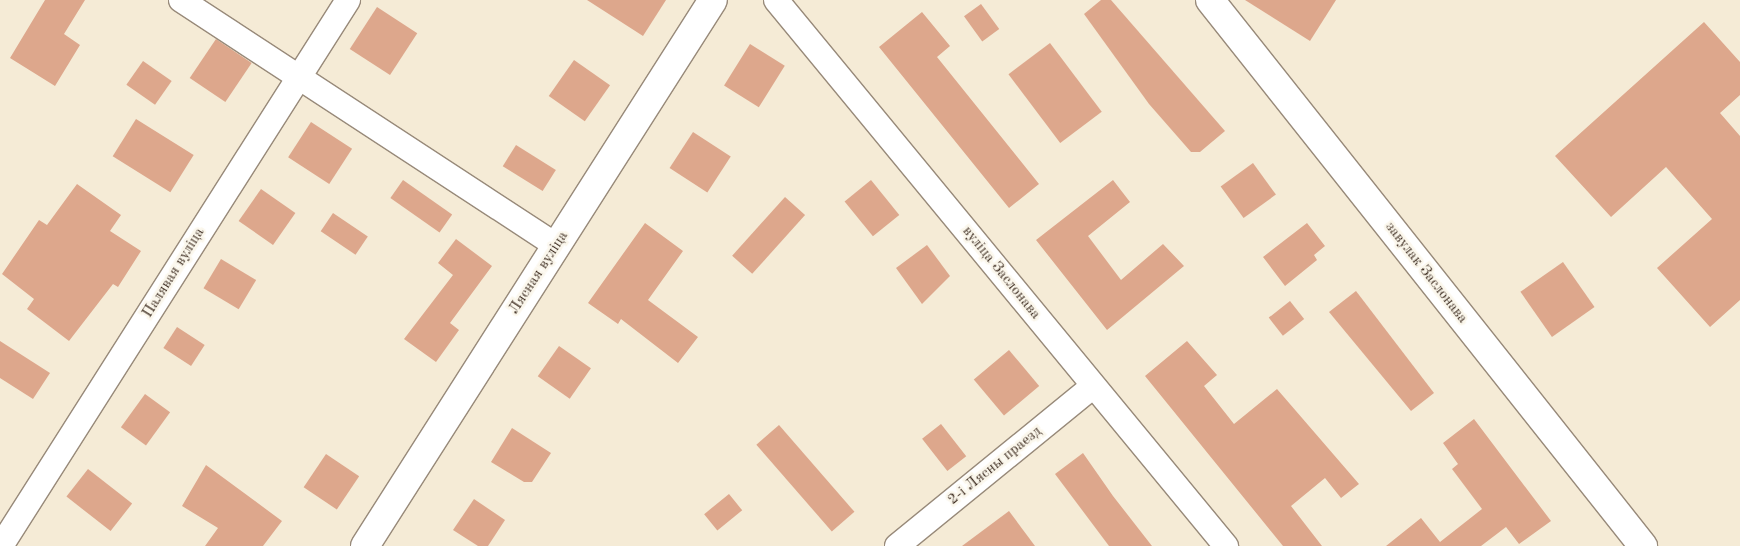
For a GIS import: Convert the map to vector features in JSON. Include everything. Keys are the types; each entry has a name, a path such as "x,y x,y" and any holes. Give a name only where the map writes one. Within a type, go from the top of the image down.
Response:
{"street":[{"path":"182,0 298,79 557,246"},
{"name":"Палявая вуліца","path":"1,546 348,0"},
{"name":"Лясная вуліца","path":"365,546 713,0"},
{"name":"вуліца Заслонава","path":"776,0 1226,546"},
{"name":"завулак Заслонава","path":"1210,0 1643,546"},
{"name":"2-і Лясны праезд","path":"897,546 1093,386"}],"building":[{"path":"45,0 85,0 64,34 80,45 55,86 10,58"},
{"path":"587,0 666,0 643,36"},
{"path":"1101,0 1111,0 1225,131 1200,152 1191,152 1149,104 1084,14"},
{"path":"1245,0 1336,0 1310,41"},
{"path":"981,4 999,29 982,41 964,16"},
{"path":"377,7 417,33 390,75 350,49"},
{"path":"922,12 950,46 937,57 1039,184 1009,208 879,47"},
{"path":"1704,22 1740,62 1740,95 1720,113 1740,136 1740,300 1710,327 1657,268 1712,219 1666,167 1611,217 1555,156"},
{"path":"216,39 252,63 225,102 190,78"},
{"path":"1050,43 1102,112 1060,143 1008,74"},
{"path":"750,44 785,66 759,107 724,86"},
{"path":"574,60 610,85 585,121 549,96"},
{"path":"143,61 172,81 155,105 126,85"},
{"path":"136,119 194,155 170,192 113,156"},
{"path":"311,122 352,149 329,184 288,157"},
{"path":"693,132 731,157 707,193 670,168"},
{"path":"516,145 556,170 543,191 503,166"},
{"path":"1253,163 1276,195 1244,218 1221,187"},
{"path":"403,180 452,214 440,232 390,198"},
{"path":"871,180 899,215 873,236 845,201"},
{"path":"1113,180 1130,202 1088,236 1121,280 1163,244 1184,266 1107,330 1036,240"},
{"path":"77,184 121,215 110,231 141,251 118,287 113,284 69,341 27,309 34,299 2,274 39,220 47,225"},
{"path":"261,189 295,213 273,245 239,221"},
{"path":"785,197 805,215 752,274 732,256"},
{"path":"333,213 368,236 356,255 321,231"},
{"path":"645,223 683,251 648,300 698,337 678,363 621,319 618,324 588,303"},
{"path":"1307,223 1325,246 1314,255 1317,260 1285,286 1263,257"},
{"path":"456,239 492,266 450,323 459,330 436,362 404,339 453,275 438,263"},
{"path":"927,245 950,276 922,304 896,268"},
{"path":"221,259 256,280 239,309 203,288"},
{"path":"1563,262 1595,307 1552,337 1520,292"},
{"path":"1356,291 1434,393 1411,411 1329,312"},
{"path":"1290,301 1304,319 1283,336 1269,318"},
{"path":"177,327 205,345 191,366 163,348"},
{"path":"0,341 50,373 33,399 0,378"},
{"path":"1187,341 1217,375 1204,386 1234,424 1277,389 1359,484 1341,498 1325,478 1291,506 1322,546 1283,546 1145,376"},
{"path":"559,346 591,368 570,399 538,376"},
{"path":"1009,350 1039,386 1004,416 974,380"},
{"path":"145,394 170,412 146,445 121,427"},
{"path":"1474,419 1551,521 1519,544 1506,527 1481,546 1386,546 1421,518 1440,542 1482,509 1452,469 1458,464 1443,443"},
{"path":"941,424 966,456 947,471 922,439"},
{"path":"779,425 854,512 832,531 756,445"},
{"path":"512,428 551,453 532,482 524,482 491,462"},
{"path":"1083,453 1113,496 1152,546 1109,546 1055,474"},
{"path":"326,454 359,476 337,510 304,487"},
{"path":"206,465 282,521 263,546 205,546 218,528 182,506"},
{"path":"88,469 132,503 111,531 66,497"},
{"path":"729,494 742,510 717,530 704,514"},
{"path":"474,499 505,520 488,546 478,546 453,530"},
{"path":"1009,511 1035,546 962,546"}]}
